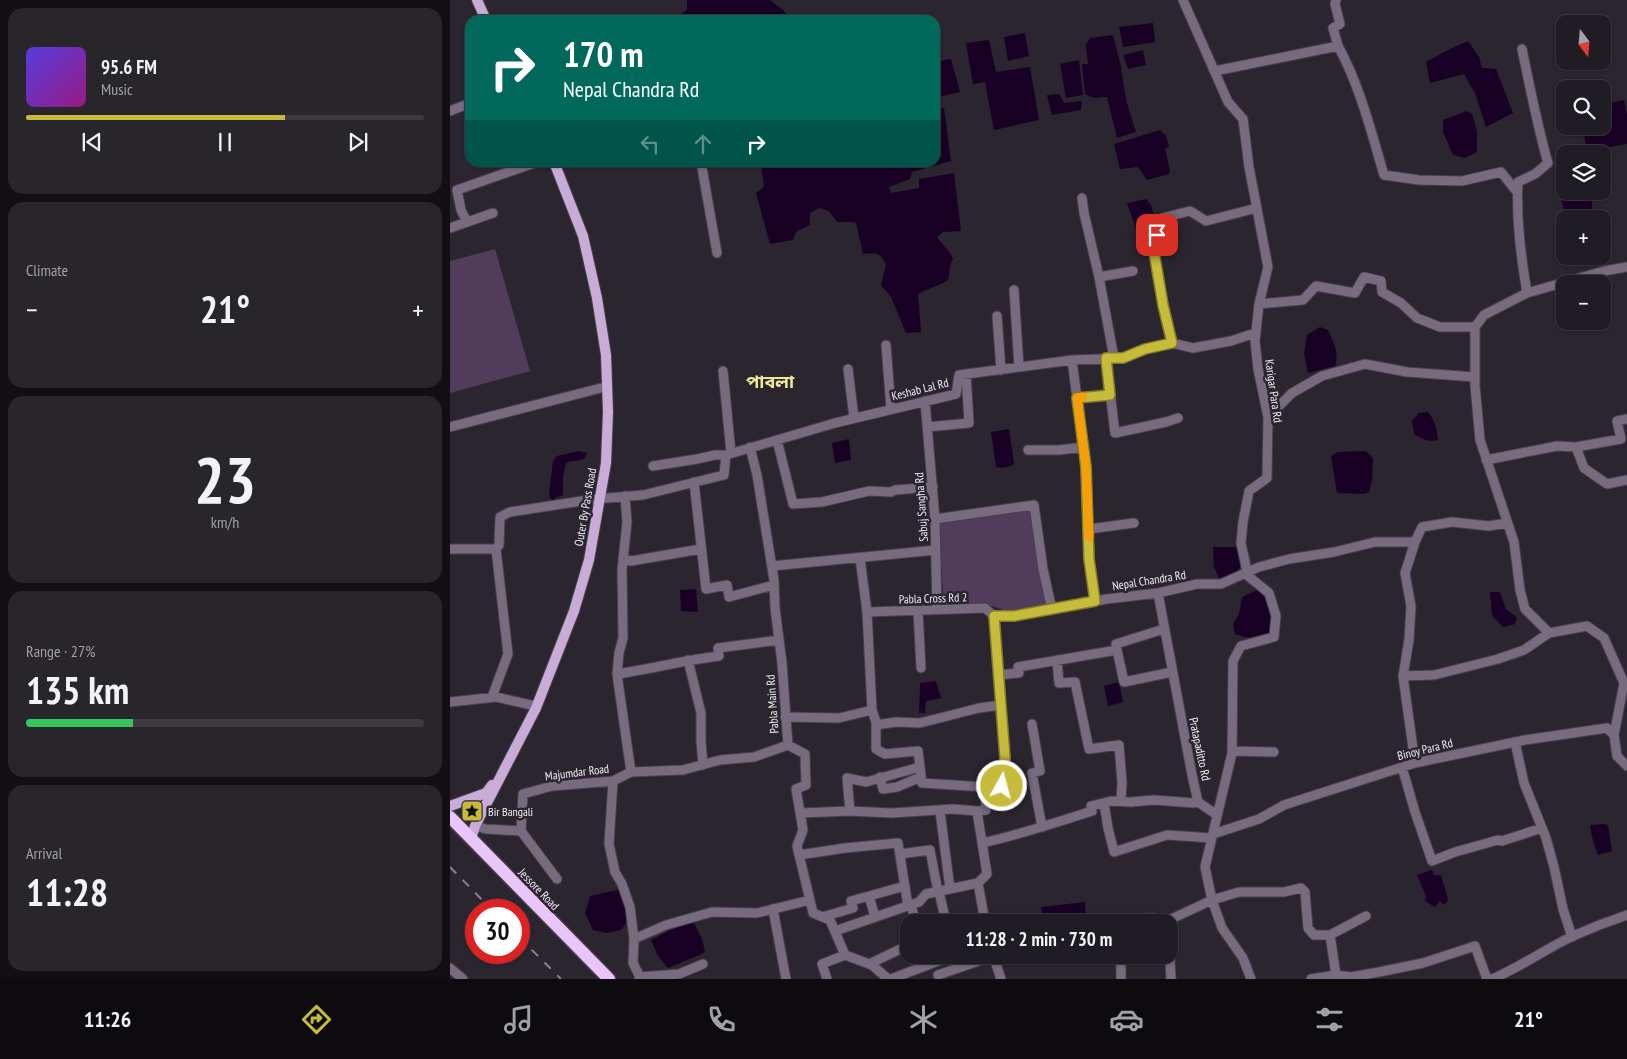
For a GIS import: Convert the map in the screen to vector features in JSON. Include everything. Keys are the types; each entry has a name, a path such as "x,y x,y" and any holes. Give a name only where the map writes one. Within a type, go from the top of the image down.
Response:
{"highway":[{"name":"Jessore Road","path":"450,817 609,979"}],"main road":[{"path":"477,0 484,15"},
{"path":"483,0 490,15"},
{"name":"Outer By Pass Road","path":"471,839 536,708 570,620 589,560 598,498 602,414 598,337 580,247 550,167"},
{"name":"Outer By Pass Road","path":"450,806 488,791 519,733 570,610 584,559 606,462 608,412 604,336 583,236 556,167"}],"street":[{"name":"Karigar Para Rd","path":"1183,0 1228,102 1243,119 1249,168 1268,267 1255,333 1258,370 1268,417 1267,478 1249,491 1241,543 1247,573"},
{"path":"1336,0 1335,4 1340,24 1333,28 1338,46 1346,61 1365,110 1384,175 1419,180 1462,181 1501,172 1517,192"},
{"path":"1215,71 1338,46"},
{"path":"1522,49 1538,130 1548,163 1535,174 1518,182 1516,202 1520,249 1528,292"},
{"path":"450,111 465,105"},
{"path":"467,222 461,210 457,190 523,167"},
{"path":"702,167 717,253"},
{"path":"1082,198 1100,277 1110,358 1110,395 1114,433 1178,418"},
{"path":"1172,343 1154,252 1162,218 1190,211 1206,221 1257,208"},
{"path":"450,228 492,213"},
{"path":"1549,633 1525,609 1520,590 1514,542 1480,440 1475,377 1476,327 1484,315 1528,292 1604,271 1627,267"},
{"path":"1100,277 1133,271"},
{"path":"1260,304 1304,300 1316,286 1355,293 1364,277 1381,281 1382,292 1418,318 1440,327 1476,327"},
{"path":"1014,290 1019,367"},
{"path":"997,316 1001,370"},
{"path":"927,427 969,423 966,374 1072,360 1123,358 1145,349 1172,343 1194,348 1231,341 1255,333"},
{"path":"886,344 891,410"},
{"path":"1072,360 1086,467 1089,559 1095,601"},
{"path":"1268,417 1292,393 1322,376 1364,364 1407,372 1475,377"},
{"path":"848,369 854,418"},
{"path":"492,697 508,654 496,549 499,545 500,518 504,514 598,498 643,495 724,475 729,454 723,371"},
{"name":"Keshab Lal Rd","path":"653,466 729,454 854,418 956,394 958,375 966,374"},
{"path":"450,427 601,388"},
{"path":"1077,398 1110,395"},
{"name":"Sabuj Sangha Rd","path":"925,401 936,519 937,610"},
{"path":"1486,460 1556,446 1576,447 1621,439 1617,421 1627,419"},
{"path":"777,440 793,504 822,502 869,491 891,492 933,487"},
{"name":"Pabla Main Rd","path":"750,447 757,475 772,566 788,746 805,754 806,785 796,788 803,830 797,846 813,913 830,920 845,956"},
{"path":"1028,450 1059,450 1084,447"},
{"path":"1576,447 1584,468 1607,484 1627,480"},
{"path":"694,482 706,589 727,585 729,597 774,585"},
{"path":"625,496 628,522 622,570 623,638 617,674 631,772"},
{"path":"936,519 1034,505 1043,569 1052,610"},
{"path":"1414,763 1403,676 1409,640 1411,606 1405,573 1415,542 1422,527 1452,522 1489,526 1507,523"},
{"path":"1089,529 1134,523"},
{"name":"Nepal Chandra Rd","path":"994,616 1014,616 1052,610 1095,601 1158,593 1196,584 1221,584 1260,567 1289,559 1334,552 1375,542 1415,542"},
{"path":"450,549 496,549"},
{"path":"623,558 631,561 701,550"},
{"path":"772,566 936,550"},
{"path":"860,558 868,612 872,710 876,725 876,749 885,754 918,751 922,782 991,789 1002,786 1006,771 994,616"},
{"path":"1247,573 1269,593 1276,616 1274,637 1241,646 1233,661 1232,752 1205,867 1212,900 1222,928 1243,958 1251,979"},
{"name":"Pratapaditto Rd","path":"1158,593 1198,802"},
{"name":"Pabla Cross Rd 2","path":"868,612 918,612 985,608 994,616"},
{"path":"918,612 921,668"},
{"path":"1403,676 1434,675 1498,660 1524,650 1549,633 1587,626 1604,638 1624,683 1614,735 1617,756 1627,766"},
{"path":"1164,629 1116,644 1117,650 1124,682 1172,672"},
{"path":"617,674 719,656 718,648 779,640"},
{"path":"998,674 1019,673 1018,666 1117,650"},
{"path":"688,660 701,712 703,765"},
{"path":"1057,660 1059,683 1075,682 1089,748 1119,745 1122,782 1121,801"},
{"path":"450,702 492,697 531,705"},
{"path":"876,725 896,722 920,723 979,708 1001,705"},
{"path":"785,717 839,718 872,710"},
{"path":"1032,724 1040,771 1032,773 1042,827"},
{"name":"Binoy Para Rd","path":"1212,836 1259,819 1284,805 1414,763 1515,742 1607,728 1614,735"},
{"path":"1515,742 1524,783 1542,828 1554,866 1563,909 1572,937"},
{"name":"Majumdar Road","path":"521,831 523,794 552,786 614,781 631,772 683,770 720,760 754,758 788,746"},
{"path":"1232,752 1274,752"},
{"path":"1402,767 1432,861 1455,852 1498,840 1502,841 1542,828"},
{"path":"850,811 847,778 866,782 880,777 921,772"},
{"path":"880,777 883,789 898,787 921,772"},
{"path":"614,781 609,844 616,872 630,907 634,939 633,963 640,978 679,974 703,964"},
{"path":"800,813 850,811 892,813 953,809 986,810 985,787"},
{"path":"982,843 1009,837 1092,811 1091,806 1111,801 1198,802 1217,815"},
{"path":"1104,803 1114,852 1167,835 1212,836"},
{"path":"940,811 950,889"},
{"path":"835,931 919,902 926,894 978,883 987,874 977,811"},
{"path":"476,826 486,829 521,831 557,879"},
{"path":"799,855 898,843 905,886 913,914"},
{"path":"900,854 930,850 944,914"},
{"path":"978,883 984,914"},
{"path":"822,917 853,908 851,901 905,886"},
{"path":"1178,917 1212,900 1239,892 1284,892 1301,888 1306,892 1308,928 1314,936 1330,935 1366,916"},
{"path":"869,896 876,917"},
{"path":"634,939 666,925 712,912 757,913 810,900"},
{"path":"774,909 786,979"},
{"path":"1492,979 1511,971 1572,937 1607,921 1627,915"},
{"path":"1330,935 1336,975"},
{"path":"1311,979 1336,975 1351,978 1423,963 1475,946 1486,979"},
{"path":"869,964 900,949"},
{"path":"827,979 822,964 845,956 872,965 890,979 930,964"},
{"path":"938,975 970,964"},
{"path":"995,964 1000,979"},
{"path":"1121,964 1121,979"},
{"path":"1171,964 1172,979"},
{"path":"450,968 463,979"}],"shaded area":[{"path":"687,0 770,0 788,15 680,15 687,10"},
{"path":"1153,23 1155,42 1123,47 1119,27"},
{"path":"1025,33 1029,56 1008,61 1004,37"},
{"path":"1113,35 1120,62 1126,100 1136,132 1117,138 1107,97 1094,98 1085,94 1082,64 1088,64 1086,45 1090,38"},
{"path":"989,40 996,72 1030,67 1039,120 994,130 985,82 973,84 966,43"},
{"path":"1468,41 1479,57 1482,68 1496,69 1513,113 1486,127 1475,93 1464,74 1430,83 1426,62"},
{"path":"1143,50 1146,65 1128,69 1123,55"},
{"path":"951,59 960,92 940,97 940,61"},
{"path":"1079,60 1083,95 1066,98 1060,64"},
{"path":"1059,94 1064,103 1082,101 1081,110 1052,115 1047,95"},
{"path":"1624,100 1627,114 1627,144 1611,147 1611,145 1585,145 1584,135 1611,135 1611,103"},
{"path":"944,108 951,161 940,164 940,109"},
{"path":"1467,111 1472,114 1477,131 1477,152 1465,158 1453,155 1443,132 1443,120"},
{"path":"1160,130 1166,136 1169,146 1165,149 1169,174 1147,180 1138,167 1120,169 1114,144"},
{"path":"762,167 930,167 912,172 910,179 889,187 891,193 919,188 919,179 954,173 961,231 943,232 937,237 950,252 953,259 948,280 918,294 921,332 906,333 891,297 881,285 886,264 877,254 863,254 856,223 837,222 829,211 819,208 810,213 810,225 796,232 793,240 770,244 756,193 764,187"},
{"path":"1146,199 1151,205 1156,222 1148,238 1139,237 1127,203"},
{"path":"1561,200 1591,200 1593,210 1564,210"},
{"path":"495,249 530,371 450,393 450,261"},
{"path":"1320,327 1328,330 1335,348 1337,357 1335,366 1308,373 1304,354 1307,335"},
{"path":"1428,412 1435,425 1438,440 1426,440 1414,434 1412,421 1419,413"},
{"path":"1009,429 1014,463 1012,466 996,467 991,432"},
{"path":"849,439 851,460 835,463 832,443"},
{"path":"579,451 587,453 585,458 566,463 563,477 563,495 555,498 554,502 549,494 553,461 557,456"},
{"path":"1363,451 1373,458 1372,481 1369,492 1363,494 1337,493 1331,456 1338,452"},
{"path":"1032,508 1047,605 1007,611 986,604 944,606 938,522"},
{"path":"1213,547 1237,547 1242,564 1238,570 1230,575 1219,578 1214,567"},
{"path":"696,589 698,612 681,611 680,590"},
{"path":"1258,590 1266,599 1271,612 1268,634 1243,637 1235,634 1233,624 1239,614 1242,598"},
{"path":"1490,592 1500,592 1506,609 1517,618 1515,624 1503,627 1492,616"},
{"path":"936,681 941,698 926,701 925,713 919,713 920,683"},
{"path":"1119,682 1123,702 1108,706 1104,686"},
{"path":"1590,825 1608,825 1612,851 1598,855"},
{"path":"1432,870 1434,875 1441,875 1448,900 1444,905 1440,901 1435,907 1425,901 1426,896 1417,875"},
{"path":"622,889 629,919 621,930 606,933 593,930 585,913 590,896"},
{"path":"1085,902 1086,914 1042,914 1041,907"},
{"path":"686,922 694,923 702,939 705,951 668,968 658,956 651,940"}],"railway":[{"path":"450,867 481,899"},
{"path":"530,948 561,979"}],"slow traffic":[{"path":"1083,397 1077,398 1086,467 1089,537"}],"place":[{"name":"Bir Bangali","path":"472,811"}],"district":[{"name":"পাবলা","path":"770,381"}],"route":[{"path":"1002,786 1006,771 994,616 1014,616 1042,612 1095,601 1089,559 1086,467 1077,398 1110,395 1106,358 1123,358 1145,349 1172,343 1156,270 1154,252 1157,235"}]}
